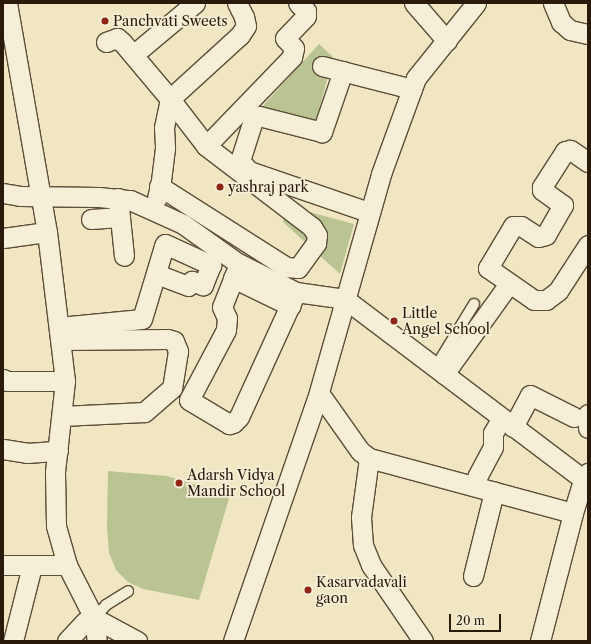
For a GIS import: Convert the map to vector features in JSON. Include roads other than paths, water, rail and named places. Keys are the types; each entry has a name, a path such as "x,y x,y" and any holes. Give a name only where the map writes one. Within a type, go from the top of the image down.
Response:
{"street":[{"path":"7,3 47,232 65,381 55,472 56,526 67,565 94,618 97,641"},
{"path":"133,55 195,3"},
{"path":"153,208 160,186 165,148 164,127 170,99 240,35 246,26 244,17 236,3"},
{"path":"206,146 292,57 294,48 285,38 306,16 298,3"},
{"path":"414,3 446,41"},
{"path":"233,641 319,393 369,212 416,78 476,3"},
{"path":"554,3 554,10 561,22 570,30 588,34"},
{"path":"106,42 117,38 170,99 206,146 312,227 317,235 316,243 298,268 290,295 239,417 234,423 229,424 189,400 226,330 227,318 222,307 236,271"},
{"path":"322,66 412,89"},
{"path":"343,71 322,132 259,116 253,120 240,161 249,171 369,212"},
{"path":"588,162 570,150 565,151 543,184 542,190 562,203 563,208 543,237 538,237 521,226 514,226 488,268 508,285 534,300 546,300 558,291 588,245"},
{"path":"160,186 286,267 298,268"},
{"path":"3,193 40,197 118,198 153,208 184,224 236,271 290,295 345,299 507,422 586,479 573,513 540,641"},
{"path":"118,198 124,256"},
{"path":"91,219 120,217"},
{"path":"3,238 47,232"},
{"path":"60,334 142,319 156,274"},
{"path":"440,371 508,285"},
{"path":"60,334 167,339 174,341 178,351 172,388 144,412 62,416"},
{"path":"3,379 7,381 65,381"},
{"path":"319,393 360,451 369,458 573,513"},
{"path":"477,477 492,447 493,433 507,422 530,396 583,420"},
{"path":"3,449 27,452 58,451"},
{"path":"369,458 361,517 363,545 371,565 423,641"},
{"path":"473,576 494,492"},
{"path":"3,565 67,565"},
{"path":"13,641 32,566"},
{"path":"67,641 85,622 94,618"},
{"path":"94,618 138,641"}],"lane":[{"path":"440,371 474,304"},
{"path":"94,618 106,605 128,591"}],"place":[{"name":"Panchvati Sweets","path":"105,21"},
{"name":"yashraj park","path":"220,187"},
{"name":"Little Angel School","path":"394,321"},
{"name":"Adarsh Vidya Mandir School","path":"179,483"},
{"name":"Kasarvadavali gaon","path":"308,590"}]}
